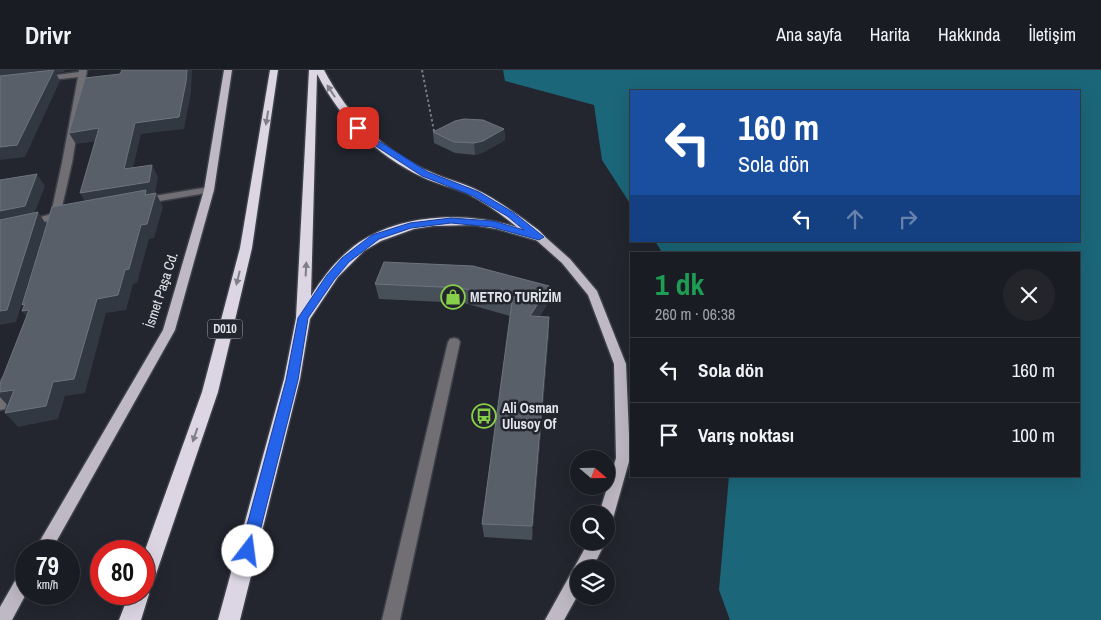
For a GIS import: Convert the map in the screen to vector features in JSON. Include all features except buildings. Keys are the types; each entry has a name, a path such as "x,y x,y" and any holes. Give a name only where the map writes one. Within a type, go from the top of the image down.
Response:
{"highway":[{"name":"D010","path":"155,549 210,392 246,248 274,70"},
{"path":"229,620 292,380 303,318 313,70"},
{"path":"320,70 349,118 368,138 425,174 476,194 510,214 539,237"},
{"path":"303,318 330,278 345,260 376,237 384,234 410,226 451,220 493,224 539,237"},
{"path":"130,620 135,605"}],"main road":[{"name":"İsmet Paşa Cd.","path":"48,540 169,330 209,190 228,70"},
{"path":"539,237 566,261 593,294 620,364 623,458 609,505"},
{"path":"554,620 570,592"},
{"path":"2,620 15,597"}],"street":[{"path":"36,80 82,72 67,163 51,234"},
{"path":"133,202 209,190"},
{"path":"0,228 32,223 56,215 76,212"},
{"path":"391,620 454,342"},
{"path":"0,405 9,376"}],"path":[{"path":"422,70 435,138"}],"water":[{"path":"503,70 1101,70 1101,620 730,620 719,590 729,477 1080,477 1080,252 662,252 656,242 1080,242 1080,90 630,90 630,203 602,160 594,105 505,81"}],"place":[{"name":"METRO TURİZİM","path":"453,297"},
{"name":"Ali Osman Ulusoy Of","path":"484,416"}],"route":[{"path":"248,551 292,380 303,318 330,278 345,260 376,237 410,226 451,220 493,224 539,237 510,214 476,194 425,174 368,138 358,128"}]}
